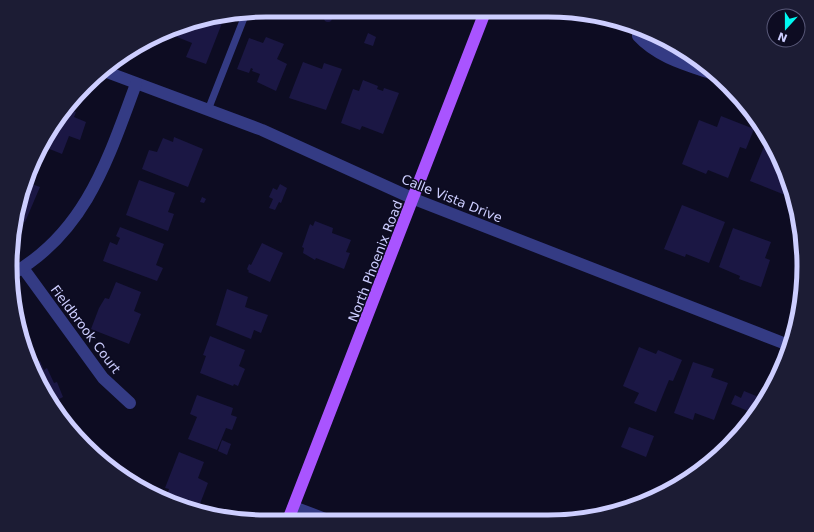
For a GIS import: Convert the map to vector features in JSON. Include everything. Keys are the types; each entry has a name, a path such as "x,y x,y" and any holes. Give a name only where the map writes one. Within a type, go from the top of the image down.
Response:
{"main road":[{"name":"North Phoenix Road","path":"290,515 414,199 483,17"}],"street":[{"path":"639,34 646,45 663,55 702,69"},
{"name":"Calle Vista Drive","path":"109,73 262,130 414,199 785,344"},
{"path":"17,271 48,248 72,224 112,149 136,84"},
{"name":"Fieldbrook Court","path":"17,271 103,378 130,403"},
{"path":"294,506 316,515"}],"lane":[{"path":"208,110 244,18"}],"building":[{"path":"324,17 332,17 331,21 325,21"},
{"path":"223,21 206,64 186,57 192,43 173,35 202,25"},
{"path":"368,33 376,37 373,46 364,43"},
{"path":"266,37 284,44 277,59 287,64 276,91 257,82 260,74 252,71 253,69 251,68 249,73 237,69 249,38 263,43"},
{"path":"303,62 322,69 324,63 342,69 326,110 289,98"},
{"path":"363,80 378,86 377,89 383,91 384,88 399,93 383,134 362,126 360,130 341,123 353,89 359,91"},
{"path":"71,110 76,112 74,117 86,122 80,140 69,136 62,154 47,148"},
{"path":"721,116 754,129 746,149 740,147 728,178 708,170 706,174 682,164 699,120 717,127"},
{"path":"174,137 203,149 188,187 142,169 149,150 157,152 163,138 173,142"},
{"path":"765,144 778,171 787,196 750,181"},
{"path":"139,180 175,193 168,212 174,214 168,231 126,215"},
{"path":"31,184 40,187 25,222 21,221"},
{"path":"280,184 287,188 281,203 279,202 275,210 269,208 273,199 269,197 273,188 277,190"},
{"path":"202,197 206,199 204,203 200,202"},
{"path":"682,205 725,222 709,263 686,254 685,257 664,249"},
{"path":"315,221 333,228 332,233 351,240 346,252 350,253 344,269 316,258 315,260 303,253 304,248 302,247 310,224 313,226"},
{"path":"120,227 164,244 156,265 163,268 157,281 103,261 110,242 117,245 120,238 116,236"},
{"path":"733,228 771,242 765,258 770,260 761,287 739,279 740,276 719,267"},
{"path":"262,243 283,253 270,282 248,272 249,271 247,269 249,264 251,265"},
{"path":"116,282 141,292 134,311 141,314 129,344 91,329 99,308 105,298 109,299"},
{"path":"227,289 248,297 245,307 268,315 261,333 254,330 251,339 216,325"},
{"path":"210,336 245,350 239,366 245,369 238,386 234,384 233,386 200,373 206,356 203,355"},
{"path":"639,347 656,354 658,350 682,360 673,381 669,380 656,412 634,403 639,393 623,386"},
{"path":"40,361 44,370 47,368 54,383 57,382 63,397 59,399 64,410 50,390 37,362"},
{"path":"693,362 714,369 711,377 728,383 714,420 695,413 693,420 674,413"},
{"path":"744,391 759,397 750,412 731,404 735,395 741,398"},
{"path":"197,395 233,408 231,415 237,417 232,430 226,428 217,450 188,439 197,417 190,414"},
{"path":"629,427 654,436 646,457 621,447"},
{"path":"222,440 231,444 227,455 218,451"},
{"path":"179,452 204,462 198,478 208,483 199,506 167,494 169,489 165,488"}]}
